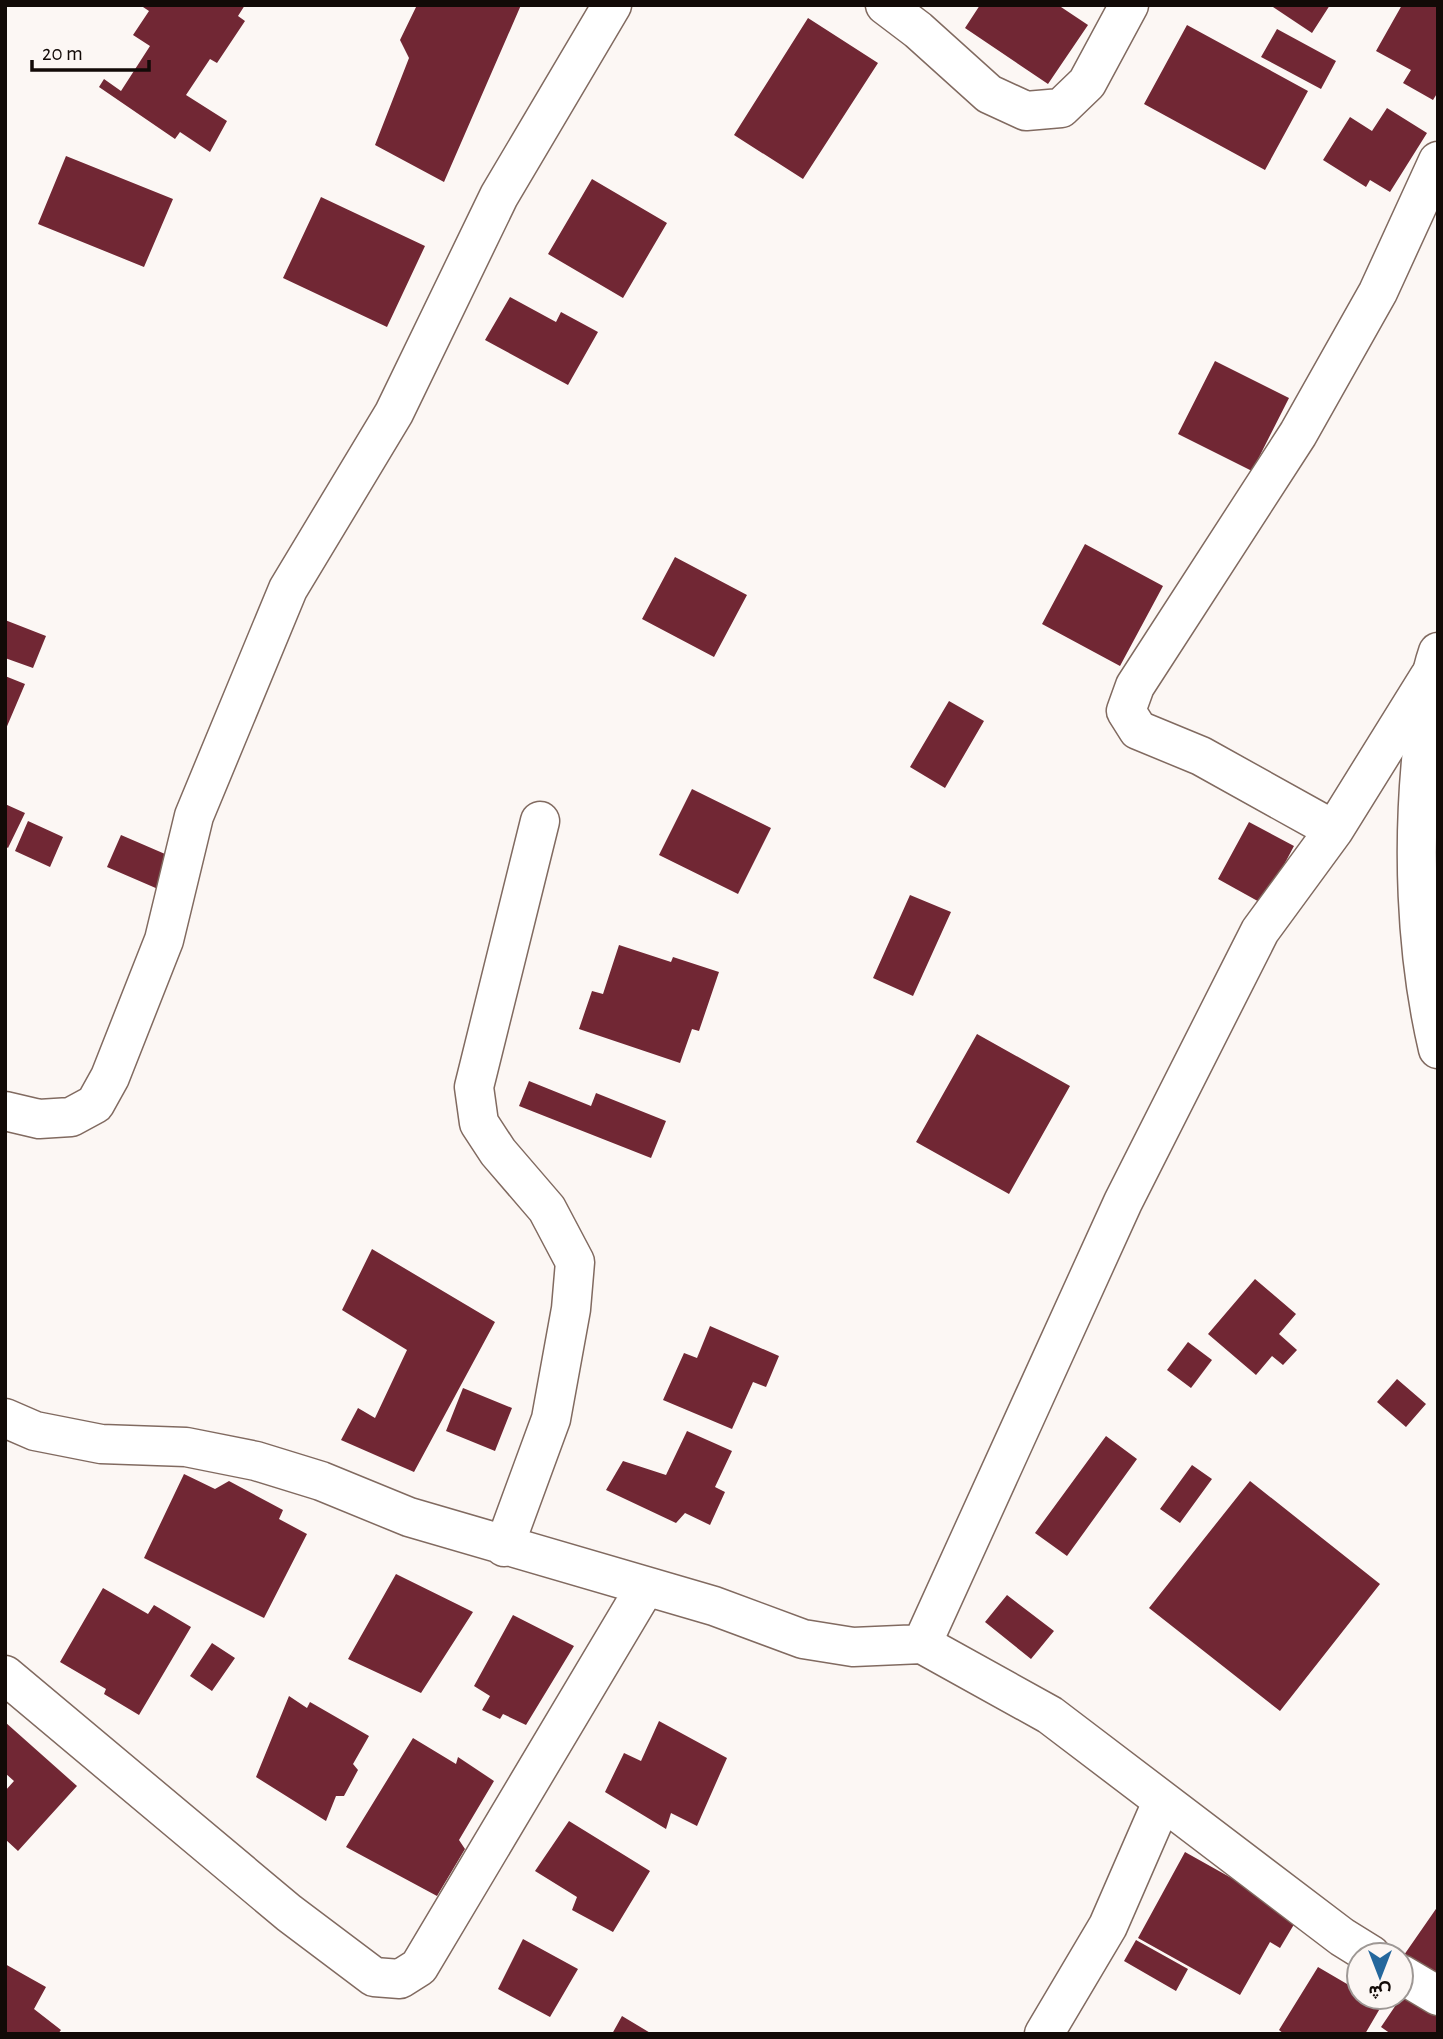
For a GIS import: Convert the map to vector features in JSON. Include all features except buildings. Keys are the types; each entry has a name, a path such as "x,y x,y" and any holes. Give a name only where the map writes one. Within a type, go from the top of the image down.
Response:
{"street":[{"path":"5,1111 39,1119 71,1117 95,1104 110,1077 164,940 194,816 288,589 394,413 499,195 612,5"},
{"path":"885,5 918,30 989,94 1026,111 1061,108 1087,83 1129,5"},
{"path":"1334,830 1200,756 1138,730 1126,711 1135,686 1298,434 1378,292 1438,161"},
{"path":"922,1644 1135,1177 1260,931 1334,830 1434,665"},
{"path":"1434,665 1418,786 1417,893 1430,1016 1438,1049"},
{"path":"504,1547 551,1419 570,1309 575,1262 547,1209 498,1152 479,1123 474,1087 540,821"},
{"path":"5,1418 35,1431 101,1444 186,1447 256,1461 321,1481 409,1517 504,1547 714,1606 803,1639 853,1647 922,1644 1050,1715 1348,1941"},
{"path":"5,1675 289,1913 374,1977 400,1979 419,1967 646,1586"},
{"path":"1044,2034 1108,1926 1162,1802"},
{"path":"1415,1982 1438,1996"}]}
